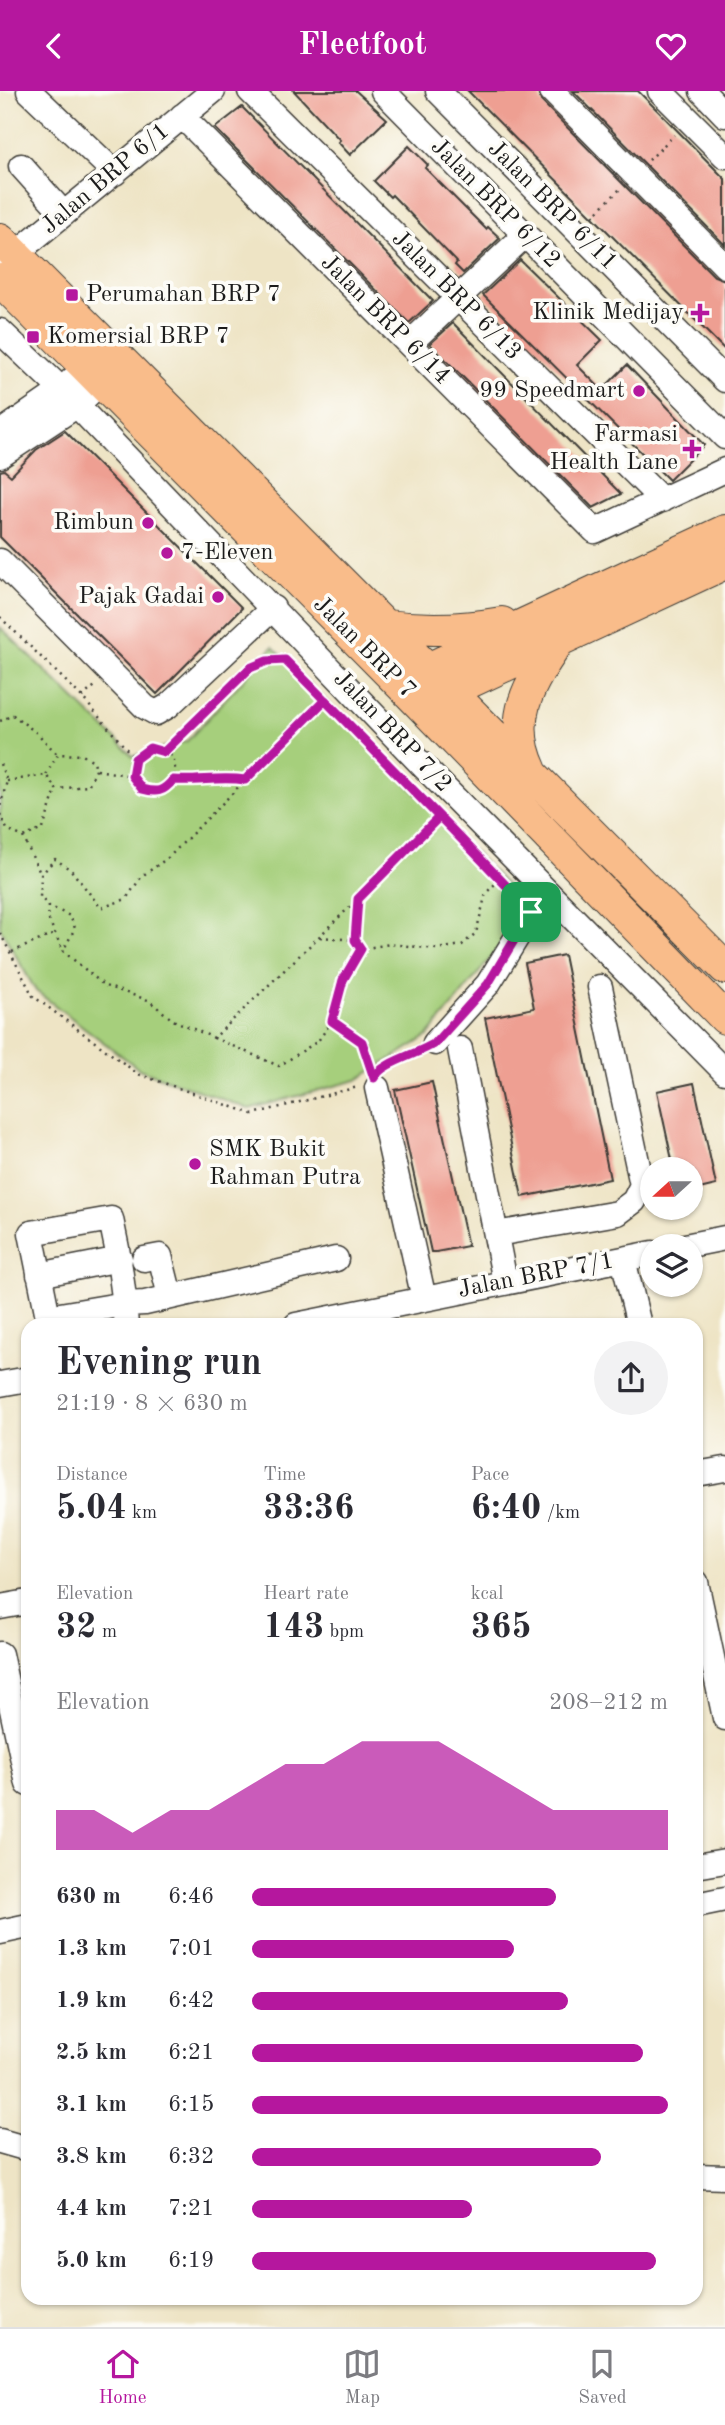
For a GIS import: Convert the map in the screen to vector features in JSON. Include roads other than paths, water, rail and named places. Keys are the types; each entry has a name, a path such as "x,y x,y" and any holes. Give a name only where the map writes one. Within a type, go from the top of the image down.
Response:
{"main road":[{"name":"Jalan BRP 7","path":"5,253 386,626 422,691"},
{"name":"Jalan BRP 7","path":"0,280 93,375 422,691 725,1018"},
{"path":"422,691 555,610 725,531"},
{"path":"450,691 725,563"},
{"path":"386,626 429,631 468,629 555,610"},
{"path":"532,774 524,757 520,736 525,695 534,676 559,641"},
{"name":"Jalan BRP 7","path":"422,691 450,691 725,968"}],"street":[{"path":"29,91 115,173"},
{"name":"Jalan BRP 6/1","path":"5,253 64,214 213,91"},
{"name":"Jalan BRP 6/13","path":"250,91 662,500"},
{"name":"Jalan BRP 6/12","path":"383,91 725,437"},
{"name":"Jalan BRP 6/11","path":"438,91 725,380"},
{"path":"552,91 725,266"},
{"path":"660,91 725,156"},
{"path":"702,91 725,114"},
{"name":"Jalan BRP 6/14","path":"182,116 595,531 662,500"},
{"path":"21,166 64,214"},
{"path":"409,344 525,235"},
{"name":"Jalan BRP 7/2","path":"0,331 69,398 424,767 725,1072"},
{"path":"0,456 93,375"},
{"path":"0,433 69,398"},
{"path":"662,500 725,470"},
{"path":"0,561 145,707 156,713 168,706 273,608"},
{"path":"435,1043 488,984 543,888"},
{"path":"496,1234 618,1213 634,1201 642,1185 600,987"},
{"path":"460,1049 505,1282"},
{"path":"375,1083 424,1299"},
{"path":"126,1314 132,1259 111,1219 31,1233 48,1317 126,1314 145,1303 170,1296 336,1259"},
{"path":"703,1242 725,1238"},
{"path":"38,1275 160,1256 170,1296"},
{"name":"Jalan BRP 7/1","path":"360,1318 424,1299 640,1256"},
{"path":"623,1259 637,1318"},
{"path":"0,1384 21,1380"},
{"path":"703,1473 725,1469"},
{"path":"0,1607 21,1603"},
{"path":"703,1614 725,1718"},
{"path":"0,1655 21,1752"},
{"path":"703,1865 725,1861"},
{"path":"703,1904 725,1899"},
{"path":"0,1932 21,1928"},
{"path":"0,2141 21,2147"},
{"path":"703,2176 725,2177"}],"place":[{"name":"Perumahan BRP 7","path":"72,295"},
{"name":"Klinik Medijay","path":"700,313"},
{"name":"Komersial BRP 7","path":"33,337"},
{"name":"99 Speedmart","path":"639,391"},
{"name":"Farmasi Health Lane","path":"692,449"},
{"name":"Rimbun","path":"148,523"},
{"name":"7-Eleven","path":"167,553"},
{"name":"Pajak Gadai","path":"218,597"},
{"name":"SMK Bukit Rahman Putra","path":"195,1164"}]}
